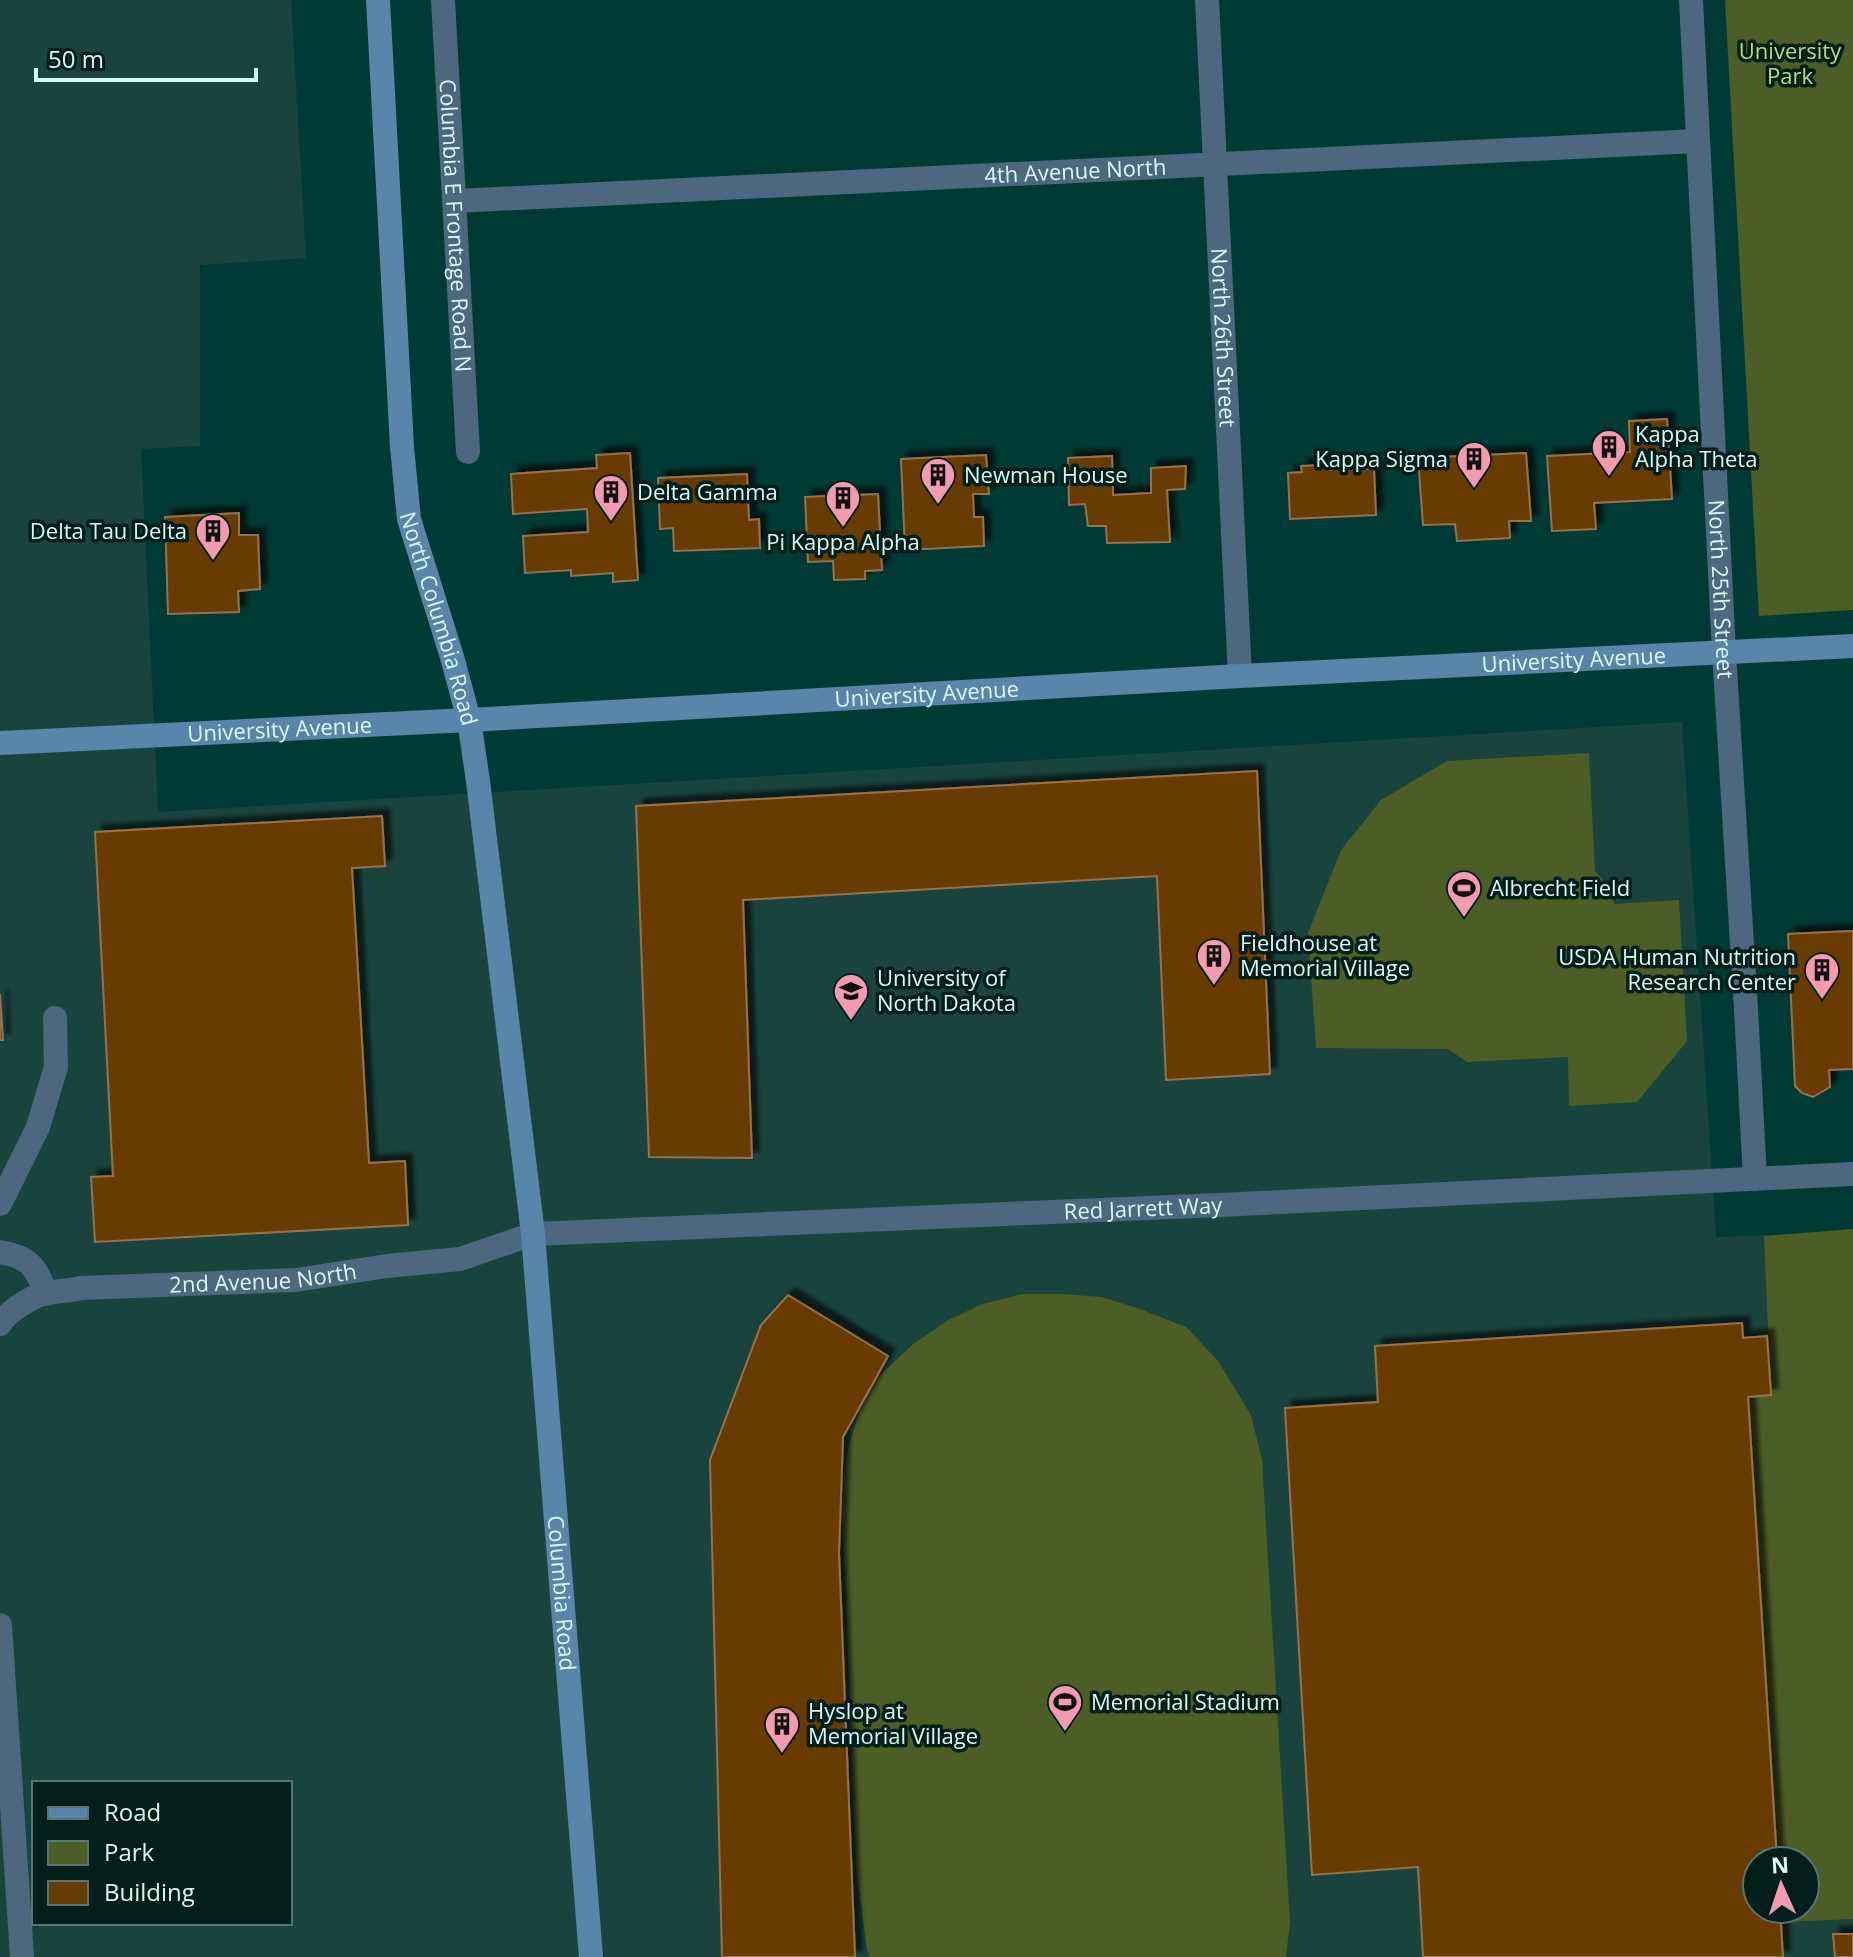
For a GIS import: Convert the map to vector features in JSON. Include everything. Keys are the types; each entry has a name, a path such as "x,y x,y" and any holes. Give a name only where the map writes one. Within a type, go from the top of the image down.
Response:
{"main road":[{"name":"North Columbia Road","path":"378,0 402,447 409,519 469,720 533,1234"},
{"name":"University Avenue","path":"0,743 1853,646"},
{"name":"Columbia Road","path":"533,1234 591,1956"}],"street":[{"name":"Columbia E Frontage Road N","path":"443,0 468,452"},
{"name":"North 26th Street","path":"1207,0 1240,676"},
{"name":"North 25th Street","path":"1691,0 1755,1179"},
{"name":"4th Avenue North","path":"454,201 1698,141"},
{"path":"0,1204 38,1127 56,1067 55,1018"},
{"path":"1755,1179 1853,1174"},
{"name":"Red Jarrett Way","path":"533,1234 1755,1179"},
{"name":"2nd Avenue North","path":"0,1324 4,1317 40,1295 81,1288 296,1280 460,1259 533,1234"},
{"path":"0,1252 24,1258 38,1272 46,1294"},
{"path":"0,1625 22,1957"}],"shaded area":[{"name":"University of North Dakota","path":"0,0 291,0 306,258 200,265 200,446 141,449 158,812 1682,722 1716,1237 1853,1232 1853,1957 0,1957"}],"green space":[{"name":"University Park","path":"1725,0 1853,0 1853,610 1759,616"},
{"name":"Albrecht Field","path":"1589,753 1595,871 1613,892 1614,904 1679,900 1687,1041 1637,1102 1569,1106 1568,1057 1467,1062 1448,1049 1316,1048 1308,933 1341,850 1381,800 1447,761"},
{"path":"1853,1229 1853,1919 1821,1920 1821,1845 1776,1845 1748,1397 1771,1395 1764,1236"},
{"name":"Memorial Stadium","path":"1022,1294 1101,1297 1186,1327 1218,1361 1251,1415 1262,1460 1290,1922 1286,1957 870,1957 867,1950 856,1868 842,1502 846,1457 858,1415 872,1383 912,1345 947,1321 982,1304"}],"building":[{"name":"Kappa Alpha Theta","path":"1667,419 1672,499 1594,503 1596,529 1552,531 1547,456 1630,452 1629,421"},
{"name":"Delta Gamma","path":"630,453 638,580 613,582 613,573 571,576 571,570 525,573 523,536 588,532 587,509 513,514 511,474 597,468 596,455"},
{"name":"Kappa Sigma","path":"1526,453 1531,521 1509,521 1510,538 1457,541 1455,524 1423,525 1418,458"},
{"name":"Newman House","path":"986,455 989,494 973,494 974,517 983,517 984,546 905,550 901,459"},
{"path":"1112,456 1113,495 1151,493 1151,468 1186,466 1185,489 1167,490 1170,542 1107,543 1106,526 1088,526 1085,504 1069,505 1068,458"},
{"path":"1328,465 1329,470 1374,469 1376,515 1290,519 1288,473 1302,472 1301,466"},
{"path":"747,474 749,520 759,519 760,548 674,551 673,528 660,529 658,478"},
{"name":"Pi Kappa Alpha","path":"878,494 882,570 865,571 865,579 834,580 833,561 808,562 805,497"},
{"name":"Delta Tau Delta","path":"239,513 239,535 258,535 260,589 238,591 239,612 168,614 165,517"},
{"name":"Fieldhouse at Memorial Village","path":"1257,771 1270,1074 1166,1080 1157,876 743,900 752,1158 649,1157 636,806"},
{"path":"382,816 385,866 352,868 369,1163 405,1161 408,1225 95,1242 91,1177 113,1176 95,832"},
{"name":"USDA Human Nutrition Research Center","path":"1853,931 1853,1069 1829,1070 1830,1087 1813,1097 1795,1086 1788,934"},
{"path":"0,994 3,1040 0,1040"},
{"name":"Hyslop at Memorial Village","path":"788,1295 888,1356 843,1437 839,1553 855,1957 722,1957 710,1460 761,1325"},
{"path":"1742,1323 1743,1338 1767,1336 1771,1395 1748,1397 1776,1845 1741,1845 1741,1925 1781,1925 1783,1957 1423,1957 1418,1867 1312,1875 1285,1408 1378,1402 1375,1346"},
{"path":"1833,1934 1853,1934 1853,1957 1835,1957"}],"place":[{"name":"Kappa Alpha Theta","path":"1609,478"},
{"name":"Kappa Sigma","path":"1474,490"},
{"name":"Newman House","path":"938,506"},
{"name":"Delta Gamma","path":"611,523"},
{"name":"Pi Kappa Alpha","path":"843,529"},
{"name":"Delta Tau Delta","path":"213,562"},
{"name":"Albrecht Field","path":"1464,919"},
{"name":"Fieldhouse at Memorial Village","path":"1214,987"},
{"name":"USDA Human Nutrition Research Center","path":"1822,1001"},
{"name":"University of North Dakota","path":"851,1022"},
{"name":"Memorial Stadium","path":"1065,1733"},
{"name":"Hyslop at Memorial Village","path":"782,1755"}]}
